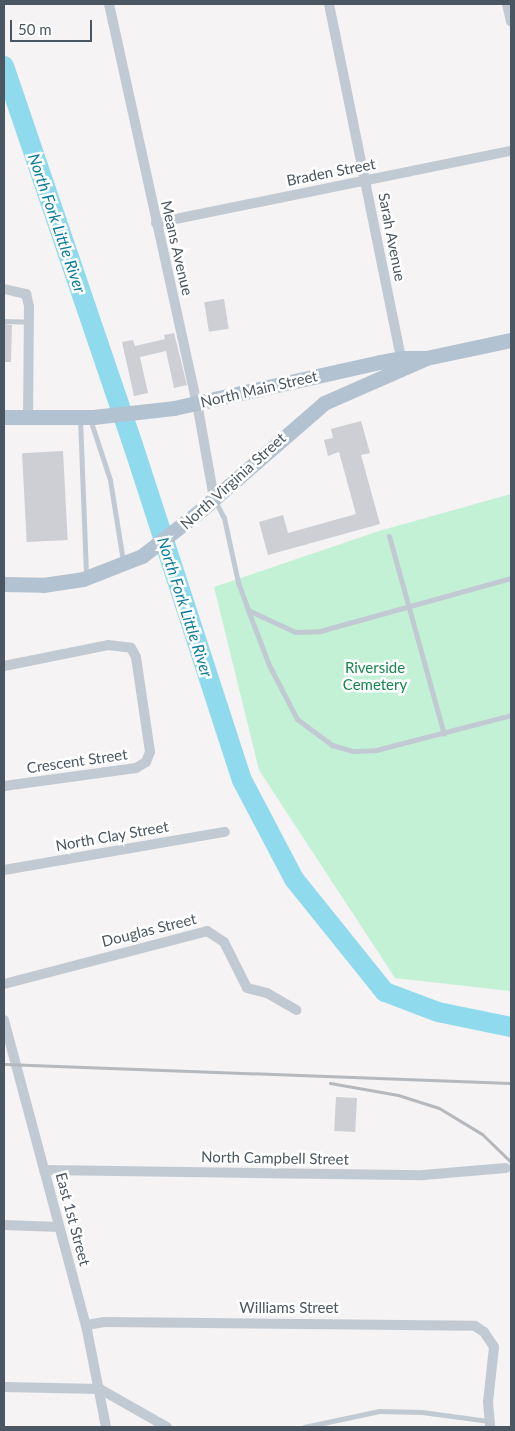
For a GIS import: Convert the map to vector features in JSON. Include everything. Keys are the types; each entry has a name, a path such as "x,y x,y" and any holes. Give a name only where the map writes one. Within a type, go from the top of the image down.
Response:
{"main road":[{"name":"North Main Street","path":"4,417 88,417 146,412 197,403 401,358 426,358 511,340"},
{"name":"North Virginia Street","path":"4,584 43,585 86,578 142,556 202,510 324,403 426,358"}],"street":[{"name":"Means Avenue","path":"109,4 197,403 214,498"},
{"name":"Sarah Avenue","path":"329,4 401,358"},
{"path":"507,4 511,22"},
{"name":"Braden Street","path":"156,223 511,151"},
{"path":"4,289 26,294 28,322 28,416"},
{"name":"Crescent Street","path":"4,666 108,645 131,648 136,657 150,752 146,762 136,768 4,786"},
{"name":"North Clay Street","path":"4,870 225,832"},
{"name":"Douglas Street","path":"4,984 207,931 224,942 247,988 267,993 297,1010"},
{"name":"East 1st Street","path":"4,1020 86,1325 106,1427"},
{"name":"North Campbell Street","path":"44,1170 423,1175 506,1168"},
{"path":"4,1225 59,1227"},
{"name":"Williams Street","path":"86,1325 105,1322 454,1323 475,1326 488,1336 494,1355 488,1402 490,1424"},
{"path":"4,1387 100,1389 167,1427"}],"lane":[{"path":"4,321 28,322"},
{"path":"88,417 110,480 124,564"},
{"path":"86,578 88,417"},
{"path":"214,498 224,518 238,582 268,665 297,719 332,745 353,751 376,750 444,734 511,714"},
{"path":"390,536 444,734"},
{"path":"248,610 295,632 305,633 510,578 511,585"},
{"path":"304,1427 379,1411 422,1412 490,1424"}],"green space":[{"name":"Riverside Cemetery","path":"511,494 511,991 395,978 259,770 214,587 379,531"}],"building":[{"path":"224,299 229,329 209,332 204,302"},
{"path":"4,324 12,325 11,362 4,362"},
{"path":"174,333 187,385 174,388 166,351 140,357 148,393 134,396 122,342 133,340 135,346 165,339 164,335"},
{"path":"361,421 370,453 361,455 380,524 268,555 259,522 283,515 288,533 356,514 339,452 328,456 324,440 333,438 331,429"},
{"path":"63,451 68,540 27,542 22,453"},
{"path":"336,1097 357,1098 355,1132 334,1131"}],"waterway":[{"name":"North Fork Little River","path":"4,66 133,445 242,780 294,879 385,992 438,1012 511,1027"}],"railway":[{"path":"4,1064 511,1083"},
{"path":"330,1083 398,1095 439,1108 482,1134 511,1162"}]}
